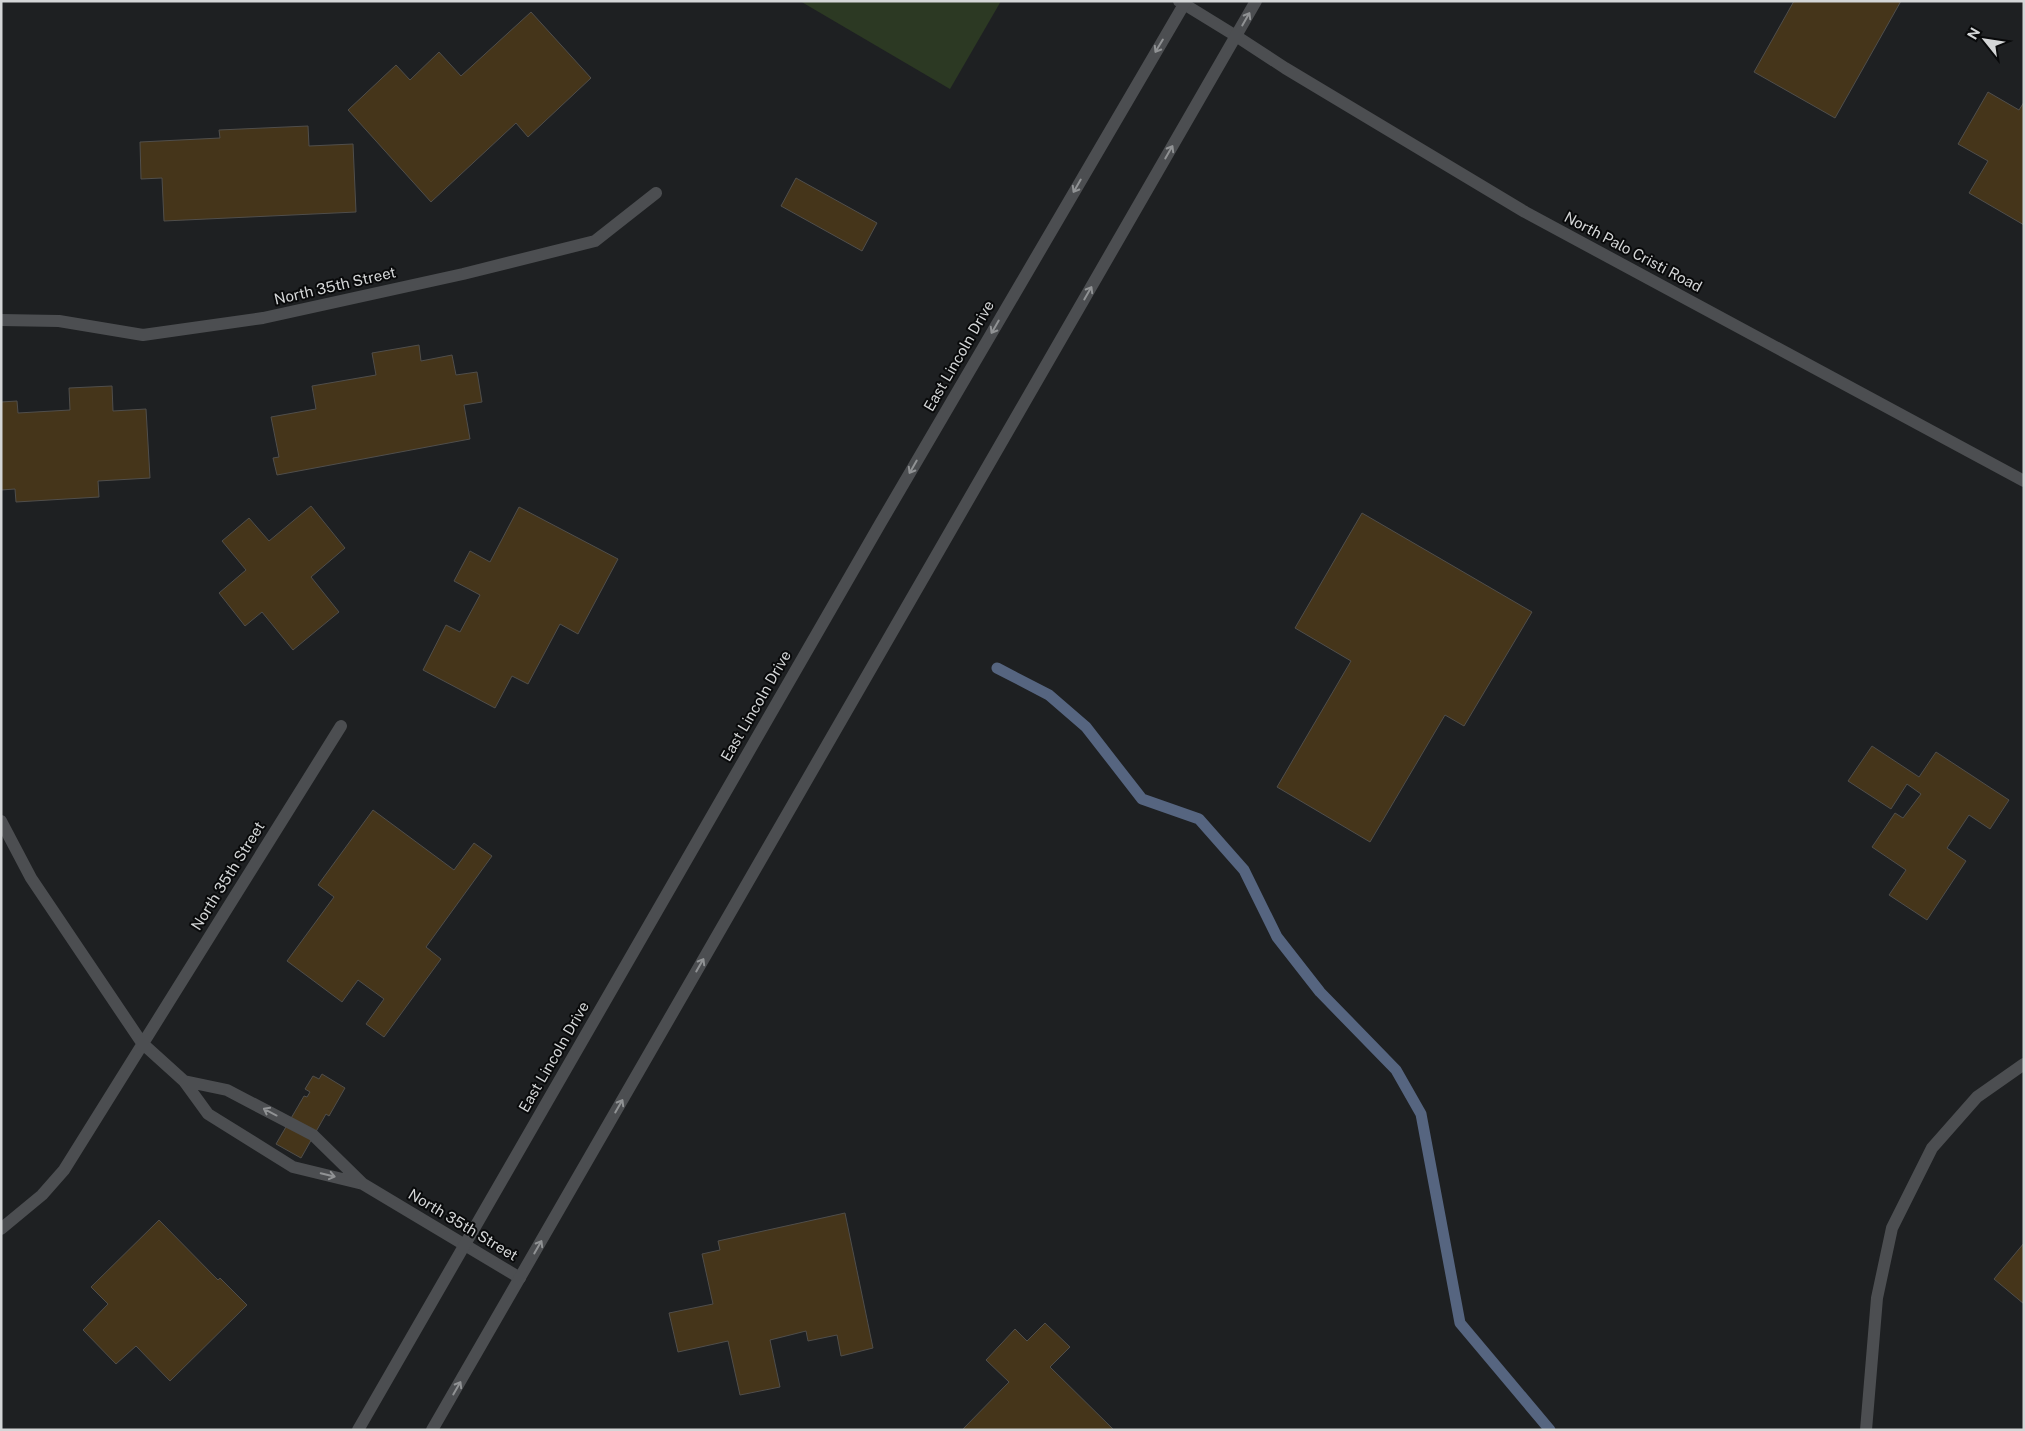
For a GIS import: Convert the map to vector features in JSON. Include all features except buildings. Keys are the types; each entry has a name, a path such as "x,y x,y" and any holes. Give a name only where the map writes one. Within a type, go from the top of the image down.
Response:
{"street":[{"path":"432,1430 1256,1"},
{"name":"North Palo Cristi Road","path":"1183,2 1285,68 1525,212 2024,481"},
{"name":"East Lincoln Drive","path":"358,1430 1183,2"},
{"name":"North 35th Street","path":"1,320 59,321 143,335 263,318 463,274 595,240 656,193"},
{"name":"North 35th Street","path":"1,1229 42,1194 64,1170 341,726"},
{"name":"North 35th Street","path":"1,821 31,878 142,1043 184,1081 208,1114 293,1167 363,1184"},
{"path":"1866,1430 1876,1298 1892,1228 1932,1148 1977,1097 2024,1064"},
{"name":"North 35th Street","path":"184,1081 227,1090 313,1135 363,1184 520,1278"}],"green space":[{"path":"800,1 1001,1 950,89"}],"waterway":[{"path":"997,668 1049,695 1086,727 1142,799 1199,819 1244,870 1277,937 1320,992 1396,1070 1421,1114 1460,1323 1550,1430"}]}
